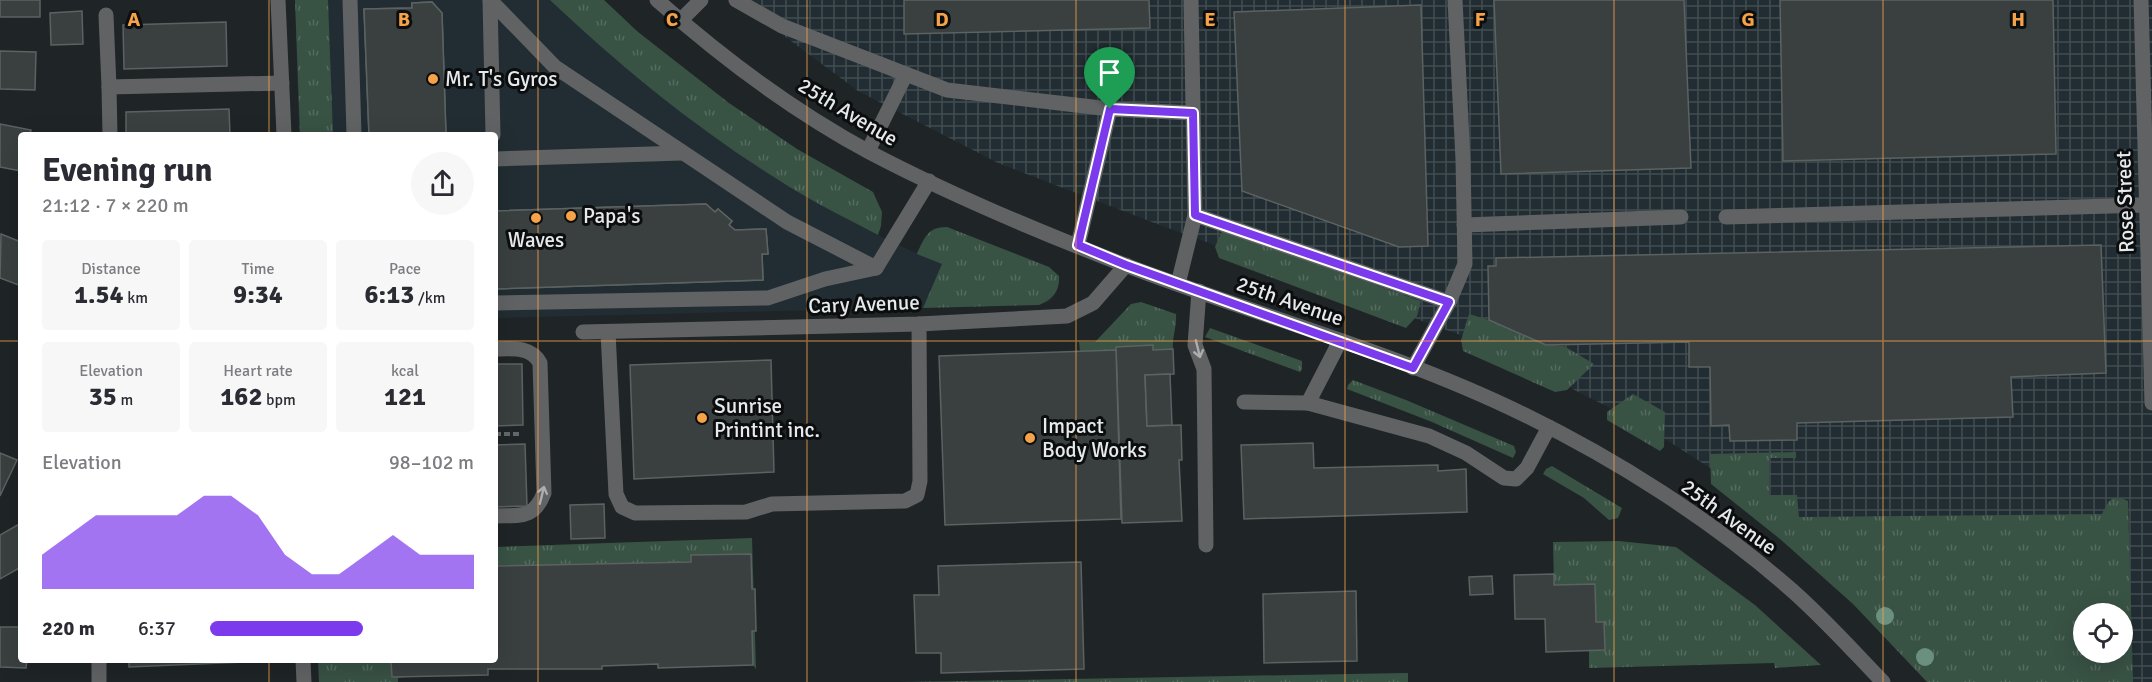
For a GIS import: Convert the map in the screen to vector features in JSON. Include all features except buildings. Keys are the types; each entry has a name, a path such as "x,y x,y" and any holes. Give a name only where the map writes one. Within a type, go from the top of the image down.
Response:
{"street":[{"path":"278,0 284,132"},
{"path":"350,0 354,132"},
{"path":"490,0 494,132"},
{"path":"490,0 555,67 787,222 876,268"},
{"name":"25th Avenue","path":"657,0 744,71 799,109 868,151 947,191 1126,265 1474,391 1549,427 1627,471 1716,530 1789,587 1883,682"},
{"path":"680,21 701,0"},
{"path":"736,0 782,26 947,90 1110,109 1193,113"},
{"path":"1178,284 1195,215 1191,0"},
{"path":"1413,368 1449,302 1465,264 1463,160 1455,0"},
{"name":"Rose Street","path":"2141,0 2148,126 2146,205 2152,403"},
{"path":"106,15 110,132"},
{"path":"868,151 906,74"},
{"path":"109,87 282,83"},
{"path":"1078,245 1110,109"},
{"path":"498,159 682,153"},
{"path":"498,303 768,298 825,279 876,268 929,181"},
{"path":"1726,217 2146,205"},
{"path":"1195,215 1449,302"},
{"path":"1464,225 1681,217"},
{"name":"Cary Avenue","path":"584,332 919,324 1067,316 1093,303 1126,265"},
{"path":"1199,291 1195,345 1204,369 1206,545"},
{"path":"608,332 616,494 622,507 635,513 746,513 772,504 905,501 916,495 920,481 919,324"},
{"path":"1308,403 1340,341"},
{"path":"498,349 528,350 536,356 540,363 544,492 540,505 534,512 498,516"},
{"path":"1244,402 1308,403 1429,436 1466,453 1504,478 1516,479 1527,468 1549,427"},
{"path":"99,663 99,682"},
{"path":"303,663 304,682"}],"path":[{"path":"498,434 524,434"}],"shaded area":[{"path":"295,0 604,0 638,32 729,103 797,149 873,192 882,212 878,235 916,253 929,232 934,228 947,227 1049,267 1059,276 1054,296 1048,302 1039,305 498,318 498,132 299,132"},
{"path":"736,0 2152,0 2152,682 1951,682 1749,493 1640,423 1479,342 998,163 858,91"}],"green space":[{"path":"295,0 328,0 333,132 300,132"},
{"path":"550,0 604,0 638,32 729,103 797,149 873,192 882,212 878,235 789,187 716,139 631,72"},
{"path":"947,227 1049,267 1059,276 1055,294 1039,305 923,308 942,264 917,254 931,231"},
{"path":"1222,231 1421,301 1417,316 1406,328 1219,258 1215,247"},
{"path":"1141,302 1176,314 1173,349 1153,350 1152,345 1080,352 1079,342 1095,342 1131,304"},
{"path":"1469,314 1489,320 1546,345 1564,346 1594,364 1567,390 1555,392 1463,351 1461,340"},
{"path":"1210,328 1302,361 1302,369 1300,372 1205,337"},
{"path":"1353,380 1514,446 1516,452 1513,458 1432,422 1347,389"},
{"path":"1633,394 1665,412 1664,447 1660,451 1607,420 1607,412"},
{"path":"1796,452 1796,458 1769,458 1769,495 1797,495 1799,517 2102,514 2111,499 2118,498 2128,501 2131,603 2073,603 2073,663 2132,663 2133,682 1927,682 1853,604 1780,539 1711,484 1710,454"},
{"path":"1552,466 1622,508 1618,518 1609,520 1584,498 1543,474"},
{"path":"752,538 756,669 753,665 574,661 398,678 398,682 319,682 318,663 498,663 498,547"},
{"path":"1619,541 1676,547 1755,605 1821,665 1775,668 1774,663 1589,668 1589,650 1605,649 1604,623 1596,622 1595,584 1554,585 1553,542"},
{"path":"1408,673 1408,682 900,682"}],"place":[{"name":"Mr. T's Gyros","path":"433,79"},
{"name":"Papa's","path":"571,216"},
{"name":"Waves","path":"536,218"},
{"name":"Sunrise Printint inc.","path":"702,418"},
{"name":"Impact Body Works","path":"1030,438"}],"route":[{"path":"1110,109 1193,113 1195,215 1449,302 1413,368 1126,265 1078,245 1110,109"}]}
